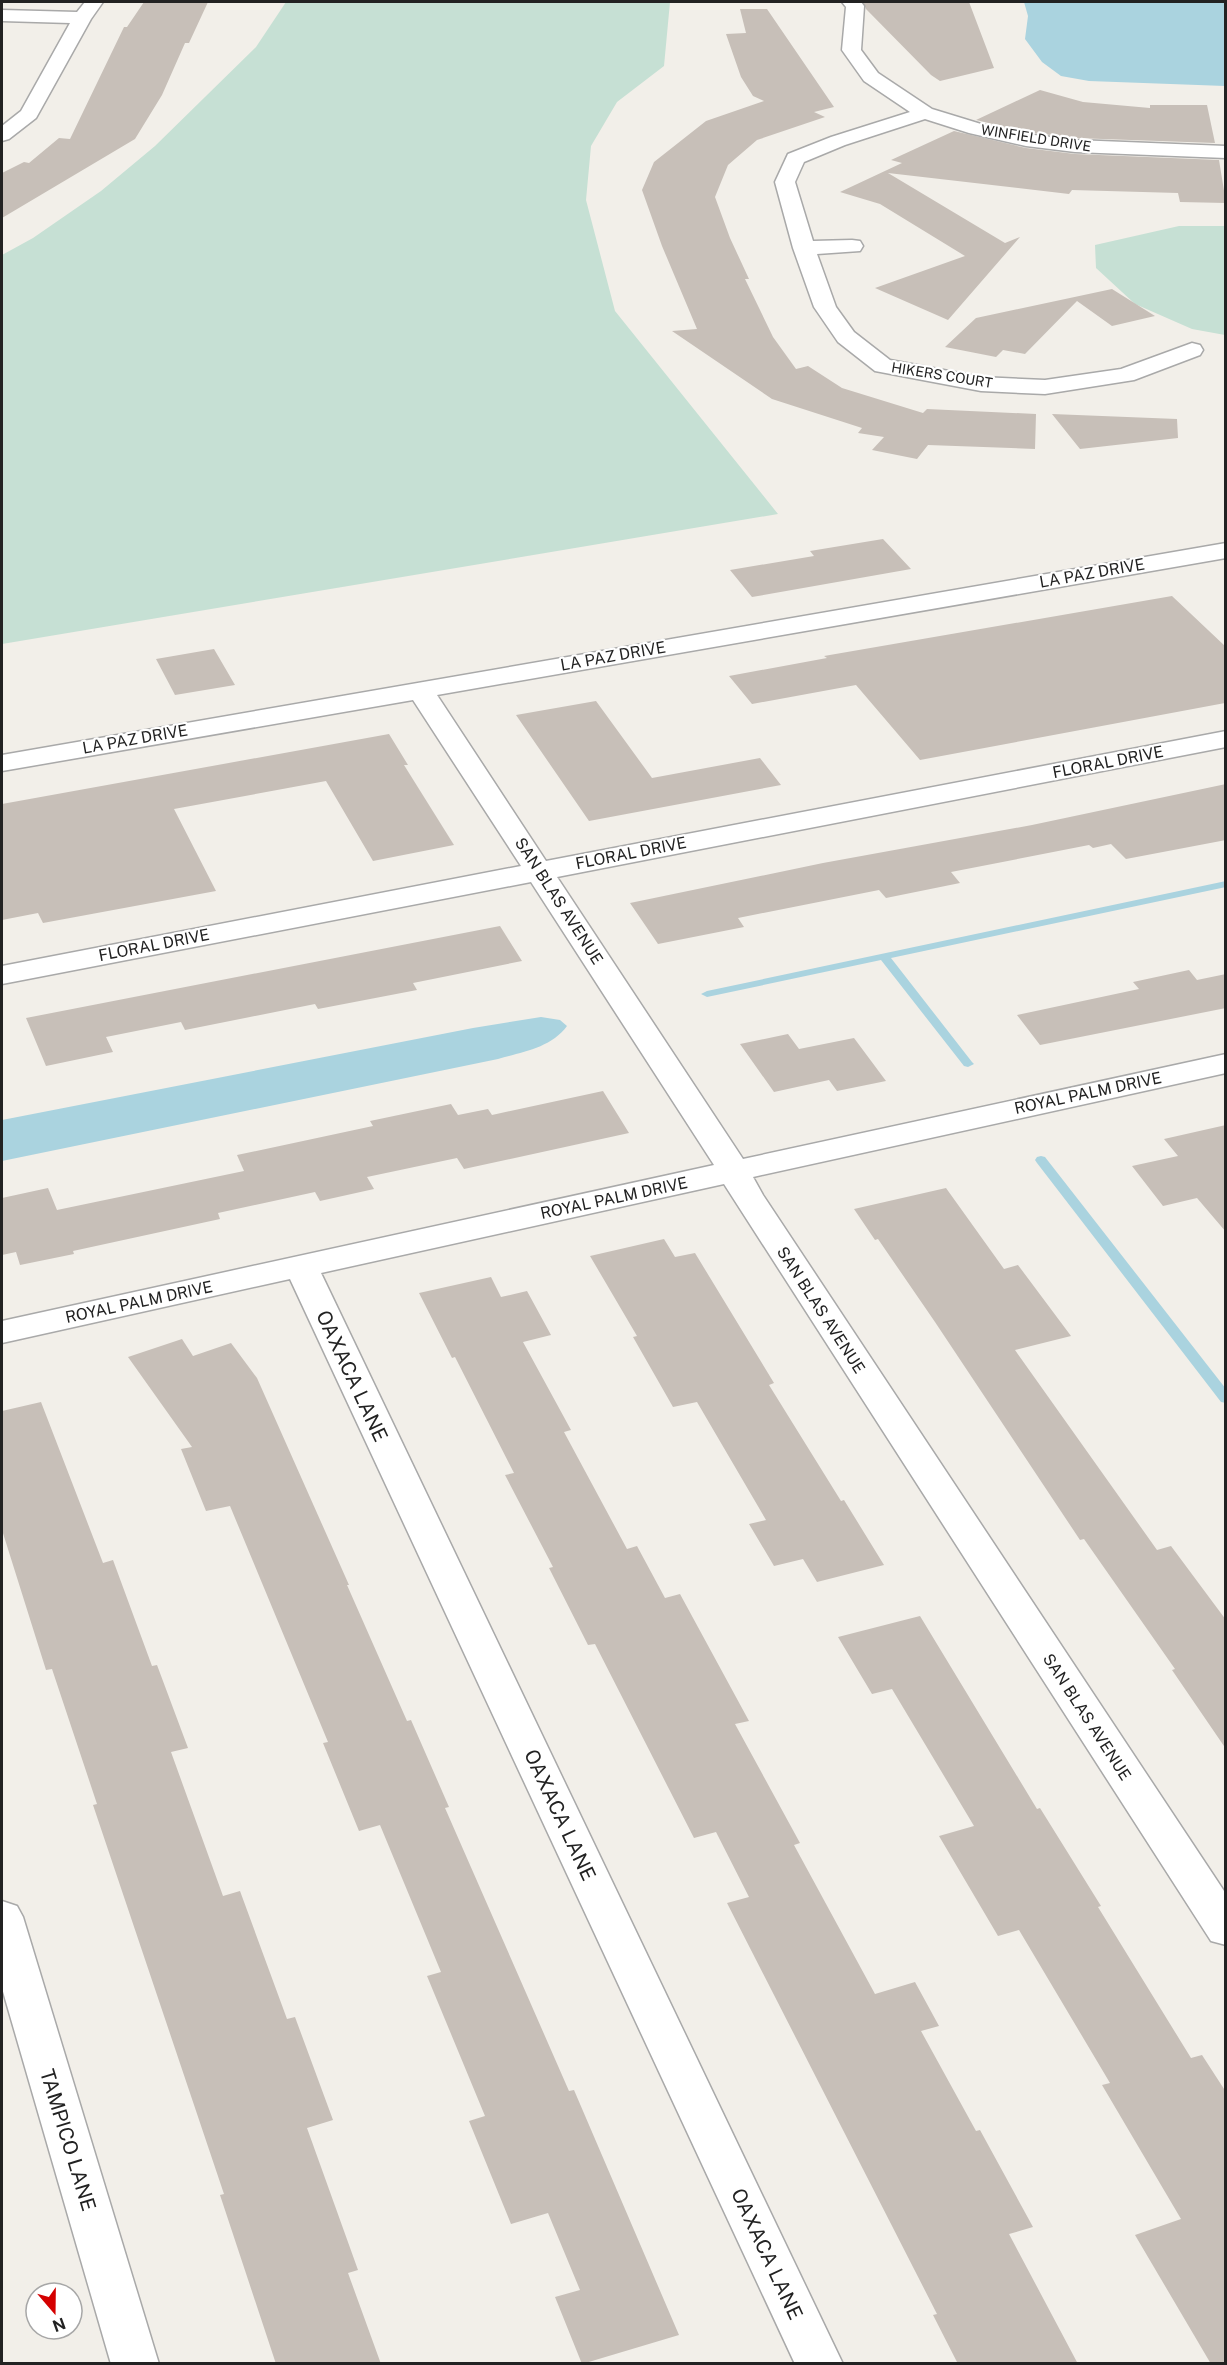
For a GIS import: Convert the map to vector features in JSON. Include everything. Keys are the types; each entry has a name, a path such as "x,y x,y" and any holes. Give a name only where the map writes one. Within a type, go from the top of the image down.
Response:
{"street":[{"path":"2,135 29,114 82,18 94,2"},
{"name":"WINFIELD DRIVE","path":"851,2 855,6 850,50 871,77 925,113 976,129 1026,140 1075,146 1226,152"},
{"path":"2,15 82,18"},
{"path":"2,113 29,114"},
{"name":"HIKERS COURT","path":"925,113 838,141 795,158 785,182 804,248 825,307 846,337 883,366 981,384 1045,387 1126,375 1192,350"},
{"path":"804,248 852,246"},
{"name":"LA PAZ DRIVE","path":"2,763 1226,550"},
{"name":"SAN BLAS AVENUE","path":"420,690 734,1171 759,1215 1226,1929"},
{"name":"FLORAL DRIVE","path":"2,975 1226,739"},
{"name":"ROYAL PALM DRIVE","path":"2,1332 1226,1063"},
{"name":"OAXACA LANE","path":"301,1267 819,2364"},
{"name":"TAMPICO LANE","path":"2,1917 135,2364"}],"green space":[{"path":"286,2 670,2 664,66 617,102 591,146 586,200 615,311 778,514 2,644 2,255 33,238 101,191 155,146 256,47"},
{"path":"1179,226 1225,226 1225,335 1192,329 1135,304 1096,268 1095,245"}],"water":[{"path":"1024,2 1225,2 1225,86 1089,81 1061,76 1042,62 1025,39 1028,16"},
{"path":"541,1017 560,1020 567,1026 544,1044 498,1059 2,1161 2,1120 473,1028"}],"building":[{"path":"144,2 208,2 189,43 185,43 162,95 135,139 2,218 2,173 24,162 29,163 59,138 70,139 124,27 127,27"},
{"path":"863,2 969,2 994,68 940,81 931,75 866,9"},
{"path":"740,9 767,9 834,107 814,112 825,117 757,140 728,165 715,197 730,238 749,279 745,279 773,337 796,369 808,366 842,388 923,413 927,409 1036,414 1035,449 928,445 917,459 872,450 884,437 858,433 862,428 772,399 672,331 697,329 662,246 642,190 654,162 706,121 764,101 753,96 741,77 726,34 746,33"},
{"path":"1040,90 1083,102 1150,108 1150,105 1207,105 1215,143 1075,138 1026,132 976,120"},
{"path":"954,131 1026,148 1075,154 1219,160 1226,203 1180,202 1178,193 1072,190 1069,194 888,173 1005,243 1020,237 948,320 875,288 965,256 880,204 840,192 902,163 891,160"},
{"path":"1112,289 1155,316 1112,326 1077,301 1025,354 1003,350 996,357 945,347 976,318"},
{"path":"1052,414 1177,419 1178,438 1080,449"},
{"path":"883,539 911,569 752,597 730,570 814,556 810,551"},
{"path":"1172,596 1226,647 1225,703 920,760 856,685 752,704 729,676 827,658 824,656"},
{"path":"214,649 235,685 175,695 156,659"},
{"path":"596,701 652,778 760,758 781,785 589,821 516,715"},
{"path":"389,734 408,765 404,765 454,845 373,861 326,781 174,809 216,891 43,923 38,913 2,920 2,804"},
{"path":"1226,784 1226,840 1126,859 1111,844 1093,848 1089,845 951,872 960,883 886,898 879,890 738,918 744,927 658,944 630,903 823,863 1032,825"},
{"path":"500,926 522,961 413,983 417,990 318,1009 315,1004 185,1030 181,1022 106,1037 113,1052 46,1066 26,1018"},
{"path":"1189,970 1197,980 1226,974 1226,1008 1040,1045 1017,1015 1139,989 1133,982"},
{"path":"788,1034 799,1049 854,1038 886,1081 837,1091 829,1080 774,1092 740,1044"},
{"path":"603,1091 629,1133 464,1169 457,1158 367,1177 374,1189 320,1201 315,1192 218,1213 220,1219 20,1265 16,1252 2,1255 2,1198 48,1188 57,1210 244,1171 237,1155 373,1126 370,1121 451,1104 458,1115 488,1109 492,1115"},
{"path":"1226,1125 1226,1232 1197,1198 1163,1206 1132,1166 1178,1156 1164,1139"},
{"path":"946,1188 1004,1269 1018,1265 1071,1336 1015,1350 1157,1550 1171,1546 1226,1620 1226,1749 1172,1670 1175,1669 1084,1539 1080,1540 935,1322 878,1239 875,1240 854,1209"},
{"path":"664,1239 675,1257 695,1253 774,1383 769,1385 884,1565 817,1582 803,1559 774,1566 749,1524 766,1520 697,1402 673,1407 633,1337 637,1336 590,1256"},
{"path":"491,1277 501,1297 527,1291 551,1335 523,1342 571,1430 564,1432 627,1549 637,1546 665,1598 680,1594 749,1721 735,1724 800,1843 794,1845 875,1994 915,1982 939,2026 921,2031 976,2131 980,2130 1033,2227 1009,2234 1078,2364 958,2364 933,2315 937,2314 727,1903 749,1897 716,1832 694,1838 595,1644 588,1645 549,1568 553,1567 505,1475 514,1473 455,1357 452,1358 419,1293"},
{"path":"182,1339 193,1356 231,1343 257,1378 407,1721 411,1720 449,1807 445,1808 569,2091 574,2090 679,2335 582,2364 555,2297 580,2290 548,2213 511,2224 469,2121 485,2116 427,1976 441,1972 380,1825 359,1831 323,1743 328,1742 230,1506 206,1511 181,1449 192,1447 128,1357"},
{"path":"41,1402 103,1563 113,1560 152,1666 157,1665 188,1748 171,1752 223,1896 240,1891 287,2019 295,2017 333,2120 307,2128 358,2270 348,2273 381,2364 276,2364 220,2195 224,2194 93,1805 97,1804 52,1669 46,1670 2,1530 2,1411"},
{"path":"920,1616 1037,1809 1040,1808 1101,1906 1098,1907 1191,2058 1202,2055 1226,2092 1226,2364 1211,2364 1135,2235 1181,2219 1102,2085 1110,2083 1019,1930 998,1936 939,1836 974,1826 892,1689 872,1694 838,1637"}],"waterway":[{"path":"707,994 1226,884"},
{"path":"884,957 968,1064"},
{"path":"1041,1160 1226,1399"}]}
